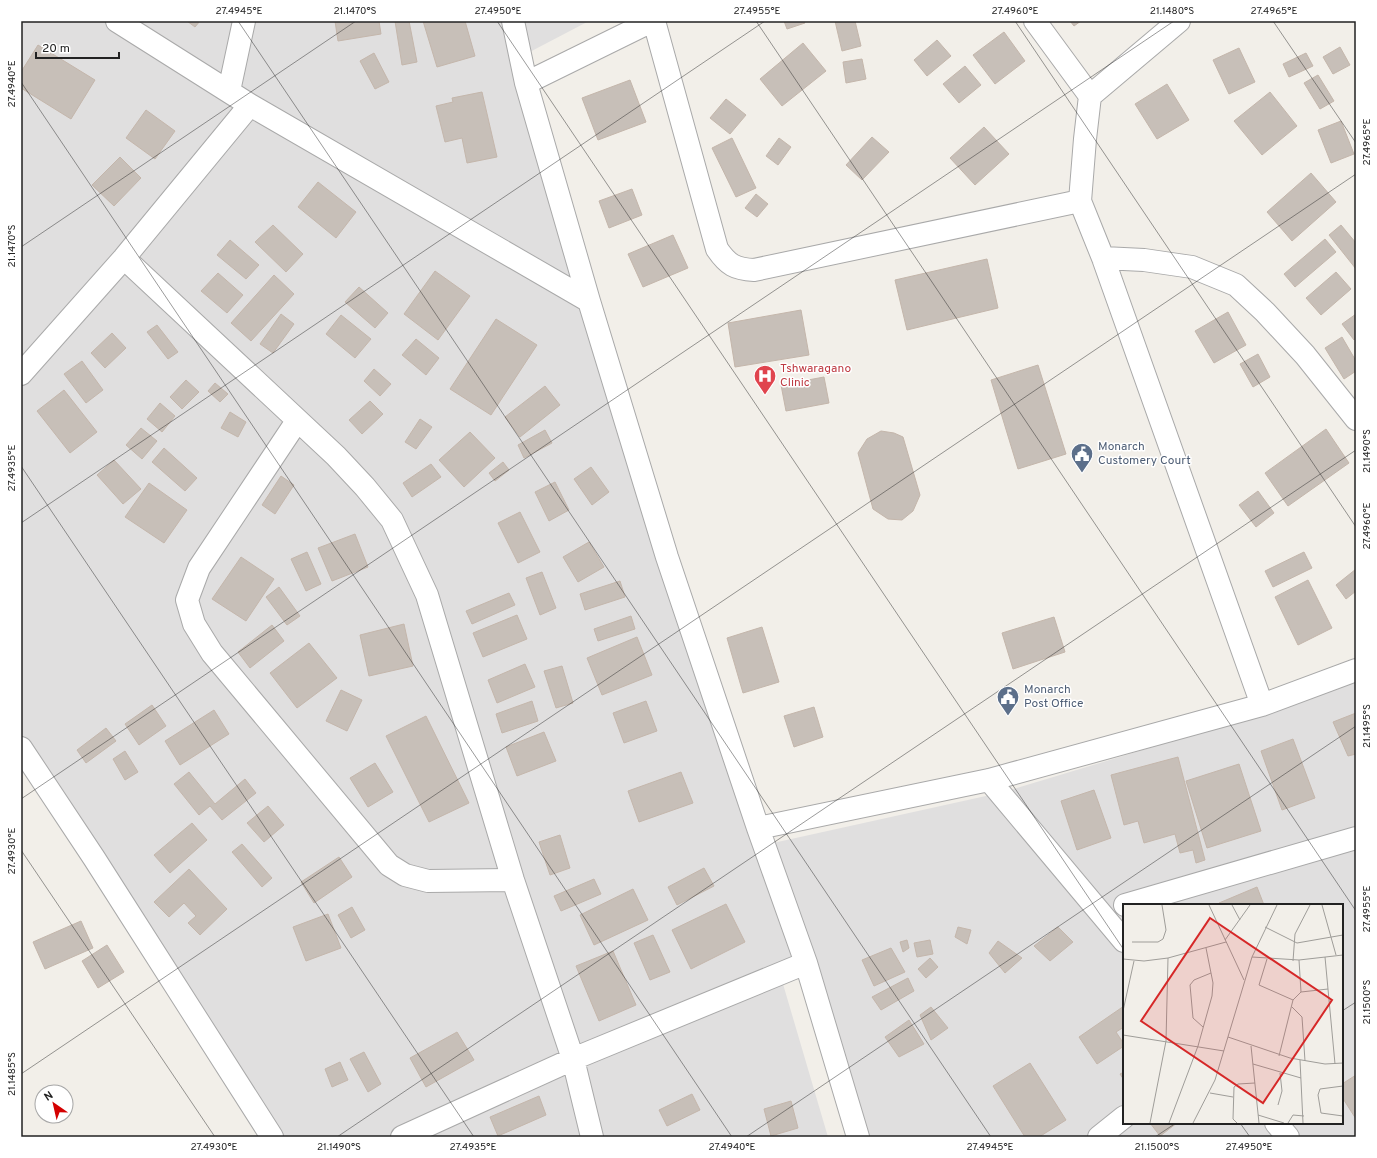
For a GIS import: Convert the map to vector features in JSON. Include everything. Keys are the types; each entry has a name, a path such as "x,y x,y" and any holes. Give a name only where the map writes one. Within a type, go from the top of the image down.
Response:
{"street":[{"path":"117,21 250,104 589,301"},
{"path":"229,91 244,21"},
{"path":"513,21 526,83 589,301 667,557 758,828 806,963 858,1137"},
{"path":"526,83 653,21 718,249 731,265 742,269 754,270 1080,201"},
{"path":"1035,21 1090,96 1080,201 1103,258 1262,705"},
{"path":"1090,96 1179,21"},
{"path":"21,374 124,258 250,104"},
{"path":"124,258 336,456 370,492 392,520 427,595 513,880 573,1059 592,1137"},
{"path":"1103,258 1144,260 1192,267 1236,285 1265,312 1305,355 1356,419"},
{"path":"297,421 199,568 187,600 194,624 212,653 389,865 405,875 428,881 513,880"},
{"path":"758,828 989,780 1262,705 1356,670"},
{"path":"21,748 99,864 272,1137"},
{"path":"989,780 1123,940"},
{"path":"1127,904 1356,838"},
{"path":"1100,912 1123,905"},
{"path":"402,1137 573,1059 806,963"},
{"path":"1099,1137 1123,1118"},
{"path":"1277,1124 1288,1137"}],"shaded area":[{"path":"21,21 513,21 764,845 1004,792 1278,709 1356,679 1356,1137 859,1137 807,963 402,1137 272,1137 21,748"},
{"path":"519,21 589,21 524,55"},
{"path":"783,984 828,1137 407,1137"}],"building":[{"path":"187,21 200,21 195,27"},
{"path":"335,21 379,21 381,34 338,41"},
{"path":"395,21 409,21 417,62 402,65"},
{"path":"423,21 465,21 475,56 437,67"},
{"path":"784,21 804,21 805,23 787,29"},
{"path":"835,21 855,21 861,46 842,51"},
{"path":"1070,21 1081,21 1074,26"},
{"path":"1004,32 1025,61 995,84 973,55"},
{"path":"937,40 951,56 927,76 914,60"},
{"path":"803,43 826,71 782,106 760,79"},
{"path":"38,45 95,80 71,119 21,88 21,72"},
{"path":"1340,47 1350,65 1333,74 1323,57"},
{"path":"1239,48 1255,82 1229,94 1213,60"},
{"path":"374,53 389,82 375,89 360,61"},
{"path":"1306,53 1313,66 1289,77 1283,64"},
{"path":"862,59 866,79 846,83 843,62"},
{"path":"965,66 981,85 959,103 943,84"},
{"path":"1318,75 1334,101 1320,109 1304,83"},
{"path":"630,80 646,122 598,140 582,98"},
{"path":"1167,84 1189,120 1157,139 1135,104"},
{"path":"482,92 497,157 467,163 462,138 445,142 436,106 453,102 452,98"},
{"path":"1270,92 1297,126 1262,155 1234,121"},
{"path":"726,99 746,115 730,134 710,118"},
{"path":"146,110 175,131 155,159 126,138"},
{"path":"1341,121 1354,154 1331,163 1318,130"},
{"path":"984,127 1009,154 975,185 950,158"},
{"path":"872,137 889,152 862,180 846,165"},
{"path":"732,138 756,188 736,197 712,148"},
{"path":"779,138 791,147 778,165 766,156"},
{"path":"120,157 141,178 114,206 92,185"},
{"path":"1311,173 1336,202 1292,241 1267,212"},
{"path":"318,182 356,212 336,238 298,207"},
{"path":"632,189 642,215 609,228 599,201"},
{"path":"756,194 768,204 757,217 745,208"},
{"path":"273,225 303,254 286,272 255,242"},
{"path":"1341,225 1356,243 1356,269 1329,235"},
{"path":"673,235 688,268 643,287 628,254"},
{"path":"1325,239 1336,252 1295,287 1284,274"},
{"path":"230,240 259,265 246,279 217,255"},
{"path":"987,259 998,308 907,330 895,280"},
{"path":"435,271 470,296 438,340 404,314"},
{"path":"1336,272 1351,289 1321,315 1306,298"},
{"path":"218,273 243,295 227,313 201,291"},
{"path":"274,275 294,294 251,341 231,323"},
{"path":"359,287 388,313 375,328 345,302"},
{"path":"801,310 809,355 735,367 728,323"},
{"path":"1228,312 1246,345 1214,363 1195,331"},
{"path":"281,314 294,324 273,353 260,344"},
{"path":"1356,314 1356,338 1354,340 1342,324"},
{"path":"341,315 371,339 355,358 326,334"},
{"path":"496,319 537,345 491,415 450,389"},
{"path":"157,325 178,352 168,359 147,332"},
{"path":"112,333 126,348 105,368 91,353"},
{"path":"1342,337 1356,361 1356,371 1344,379 1325,348"},
{"path":"416,339 439,358 426,375 402,355"},
{"path":"1258,354 1270,377 1253,387 1240,364"},
{"path":"82,361 103,390 86,403 64,374"},
{"path":"1038,365 1066,454 1018,469 991,380"},
{"path":"374,369 391,384 380,396 364,381"},
{"path":"824,377 829,403 786,411 781,385"},
{"path":"186,380 199,392 182,409 170,397"},
{"path":"215,383 228,394 220,402 208,391"},
{"path":"545,386 560,405 520,437 505,417"},
{"path":"64,390 97,432 70,453 37,411"},
{"path":"370,401 383,414 362,434 349,420"},
{"path":"160,403 175,416 162,432 147,419"},
{"path":"230,412 246,422 238,437 221,428"},
{"path":"420,419 432,427 416,449 405,442"},
{"path":"141,428 157,441 142,459 126,445"},
{"path":"1326,429 1349,463 1288,506 1265,473"},
{"path":"545,430 552,443 524,458 518,445"},
{"path":"881,431 894,433 903,437 920,495 913,511 902,520 888,519 873,509 858,453 867,439"},
{"path":"470,432 495,458 464,487 439,460"},
{"path":"164,448 197,478 185,491 152,462"},
{"path":"114,460 141,489 123,504 97,475"},
{"path":"503,462 509,470 495,481 489,473"},
{"path":"431,464 441,477 412,497 403,483"},
{"path":"591,467 609,492 592,505 574,479"},
{"path":"281,476 294,485 275,514 262,505"},
{"path":"555,482 569,510 549,521 535,492"},
{"path":"149,483 187,510 164,543 125,517"},
{"path":"1258,491 1274,513 1256,527 1239,505"},
{"path":"520,512 540,552 518,563 498,523"},
{"path":"355,534 368,567 332,581 318,548"},
{"path":"589,542 604,567 578,582 563,557"},
{"path":"307,552 321,584 306,591 291,559"},
{"path":"1304,552 1312,568 1273,587 1265,571"},
{"path":"241,557 274,579 246,621 212,599"},
{"path":"1356,569 1356,591 1346,599 1336,585"},
{"path":"542,572 556,608 540,615 526,578"},
{"path":"1308,580 1332,628 1298,645 1275,597"},
{"path":"620,581 625,597 585,610 580,594"},
{"path":"279,587 300,616 287,625 266,597"},
{"path":"509,593 515,605 472,624 466,611"},
{"path":"517,615 527,639 483,657 473,633"},
{"path":"631,616 635,629 598,641 594,629"},
{"path":"1054,617 1065,652 1013,669 1002,633"},
{"path":"404,624 413,666 369,676 360,635"},
{"path":"272,625 284,641 250,668 238,652"},
{"path":"762,627 779,682 743,693 727,638"},
{"path":"637,637 652,675 602,695 587,658"},
{"path":"309,643 337,678 297,708 270,673"},
{"path":"525,664 535,687 497,703 488,680"},
{"path":"562,666 573,703 556,708 544,671"},
{"path":"341,690 362,700 347,731 326,721"},
{"path":"532,701 538,721 502,733 496,714"},
{"path":"646,701 657,731 624,743 613,713"},
{"path":"152,705 166,726 139,745 125,724"},
{"path":"814,707 823,737 794,747 784,716"},
{"path":"214,710 229,734 180,765 165,741"},
{"path":"1356,713 1356,754 1348,756 1333,722"},
{"path":"426,716 469,803 429,822 386,736"},
{"path":"106,728 116,741 86,763 77,750"},
{"path":"544,732 556,761 517,776 506,747"},
{"path":"1293,739 1315,798 1282,810 1261,751"},
{"path":"125,751 138,772 125,780 113,759"},
{"path":"1178,757 1205,860 1196,863 1193,850 1180,853 1175,834 1144,843 1138,821 1124,825 1111,775"},
{"path":"375,763 393,792 368,807 350,778"},
{"path":"1239,764 1261,831 1207,848 1186,781"},
{"path":"189,772 215,804 245,779 256,793 222,820 210,806 199,815 174,784"},
{"path":"681,772 693,803 639,822 628,791"},
{"path":"1094,790 1111,838 1077,850 1061,801"},
{"path":"268,806 284,825 264,842 247,823"},
{"path":"192,823 207,840 170,873 154,855"},
{"path":"560,835 570,868 550,875 539,842"},
{"path":"242,844 272,878 262,887 232,852"},
{"path":"339,857 352,877 314,903 301,882"},
{"path":"704,868 714,886 677,905 668,887"},
{"path":"189,869 227,909 200,935 188,923 196,916 184,903 169,917 154,902"},
{"path":"594,879 601,894 561,911 554,896"},
{"path":"1257,887 1264,904 1220,904"},
{"path":"633,889 648,920 594,945 580,915"},
{"path":"726,904 745,942 691,969 672,930"},
{"path":"352,907 365,930 351,938 338,915"},
{"path":"328,914 341,948 306,961 293,927"},
{"path":"81,921 93,948 45,969 33,942"},
{"path":"958,927 971,930 967,944 955,937"},
{"path":"1058,927 1073,942 1050,961 1034,946"},
{"path":"653,935 670,972 650,980 634,943"},
{"path":"907,940 909,948 903,952 900,942"},
{"path":"930,940 933,954 917,957 914,943"},
{"path":"998,941 1022,958 1005,973 989,953"},
{"path":"107,945 124,972 98,988 82,961"},
{"path":"891,948 905,972 874,986 862,960"},
{"path":"613,951 636,1005 599,1021 576,966"},
{"path":"930,958 938,967 926,978 918,969"},
{"path":"908,978 914,991 881,1010 872,997"},
{"path":"931,1007 948,1028 931,1040 920,1015"},
{"path":"1123,1007 1123,1028 1116,1032 1123,1042 1123,1047 1097,1064 1079,1037"},
{"path":"909,1020 924,1044 899,1057 885,1037"},
{"path":"457,1032 474,1060 426,1087 410,1058"},
{"path":"364,1052 381,1084 368,1092 350,1059"},
{"path":"340,1062 348,1080 332,1087 325,1069"},
{"path":"1030,1063 1066,1120 1039,1137 1025,1137 993,1086"},
{"path":"1356,1075 1356,1119 1343,1099 1343,1083"},
{"path":"692,1094 700,1110 667,1126 659,1110"},
{"path":"539,1096 546,1115 498,1136 490,1117"},
{"path":"791,1101 798,1128 771,1136 764,1109"},
{"path":"1151,1124 1176,1124 1160,1136"}],"place":[{"name":"Tshwaragano Clinic","path":"765,396"},
{"name":"Monarch Customery Court","path":"1082,474"},
{"name":"Monarch Post Office","path":"1008,716"}]}
